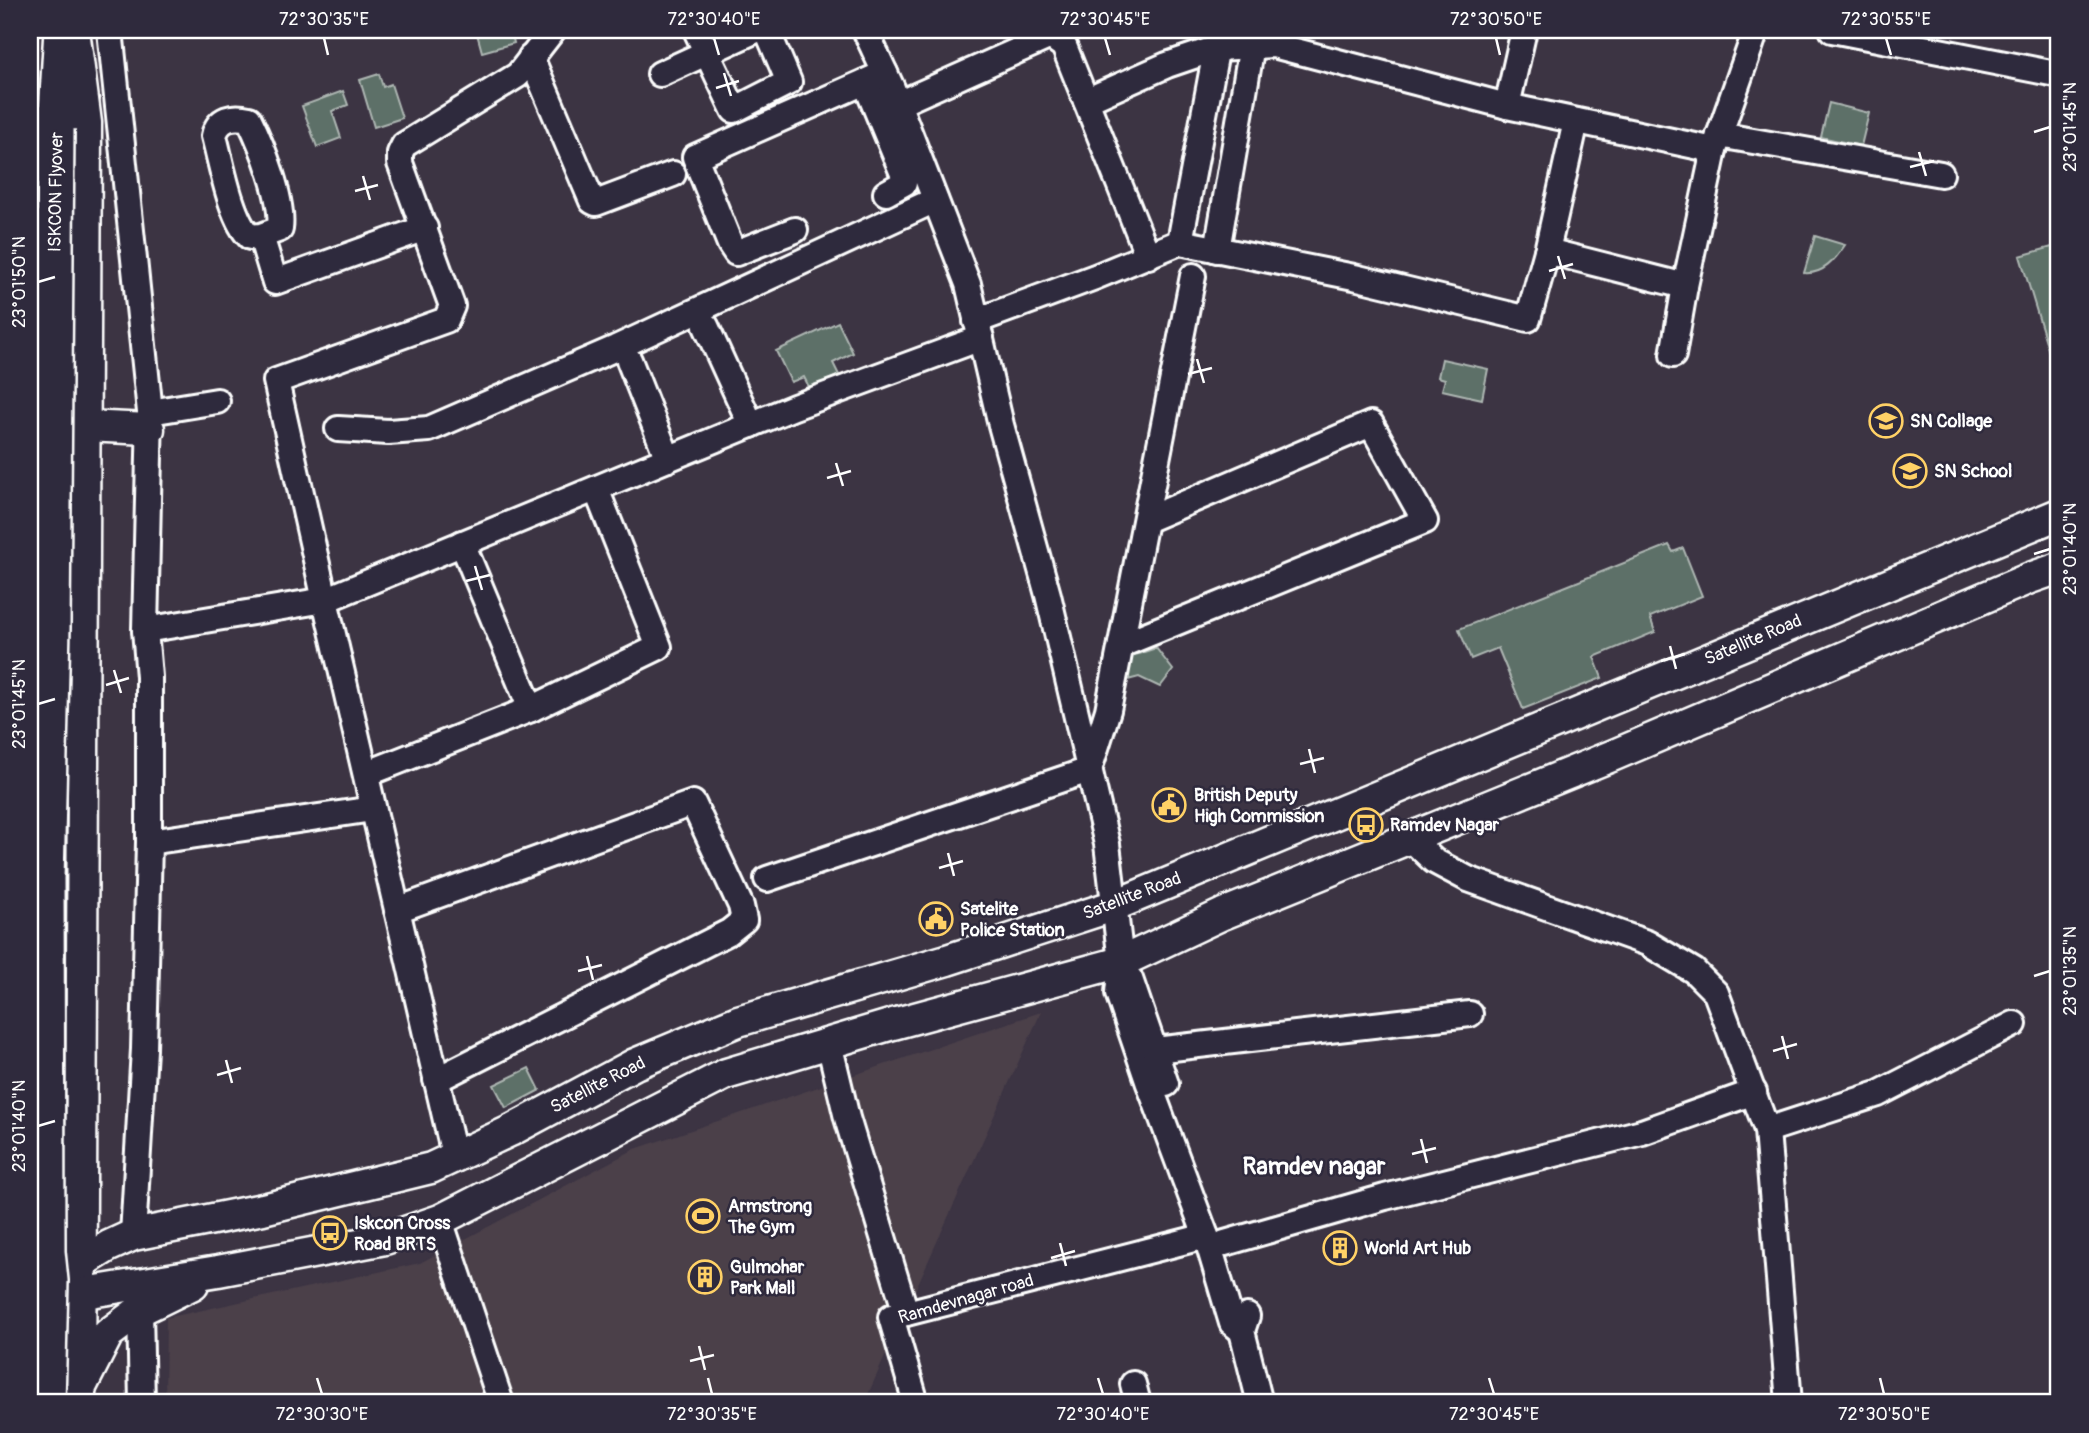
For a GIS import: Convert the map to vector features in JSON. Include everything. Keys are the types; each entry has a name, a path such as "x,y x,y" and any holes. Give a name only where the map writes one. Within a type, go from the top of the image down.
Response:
{"highway":[{"name":"ISKCON Flyover","path":"47,1403 50,1281 47,1252 46,879 52,640 57,129 61,30"}],"main road":[{"path":"74,30 86,123 80,1395"},
{"path":"85,426 149,421"},
{"name":"Satellite Road","path":"30,1302 81,1279 109,1246 133,1235 357,1188 419,1172 455,1159 635,1064 738,1021 947,960 1113,906 2059,514"},
{"name":"Satellite Road","path":"30,1272 81,1279 218,1271 385,1239 440,1220 726,1074 1121,962 1223,914 1411,839 2059,568"},
{"path":"80,1395 108,1334 140,1310 218,1271"},
{"path":"30,1387 80,1395"}],"street":[{"path":"110,30 149,421 145,630 149,677 149,842 144,1049 133,1235"},
{"path":"455,1159 276,381 446,320 452,306 400,163 400,153 404,145 517,75 553,30"},
{"path":"696,30 734,110 789,82 767,30"},
{"path":"660,74 756,30"},
{"path":"865,30 875,77 904,176 904,183 886,193"},
{"path":"1507,106 1524,30"},
{"path":"1673,355 1685,286 1717,143 1756,30"},
{"path":"1832,30 2056,74"},
{"path":"898,104 1046,38 1053,38 1064,46 1148,256"},
{"path":"1086,101 1219,39 1252,45 1273,45 1507,106 1576,121 1941,174"},
{"path":"1180,242 1219,39"},
{"path":"1217,250 1252,45"},
{"path":"531,57 592,201 596,203 609,199 673,174"},
{"path":"875,77 898,104 968,284 1001,425 1048,595 1107,844 1121,962 1118,993 1247,1315 1242,1331 1260,1403"},
{"path":"795,230 736,253 733,251 695,158 875,77"},
{"path":"145,630 325,600 978,330 1180,242 1354,277 1528,319 1547,251 1576,121"},
{"path":"338,429 388,432 429,429 629,342 935,200"},
{"path":"261,236 275,282 425,228"},
{"path":"1547,251 1685,286"},
{"path":"1089,770 1108,710 1194,276"},
{"path":"706,327 751,425"},
{"path":"629,360 668,459"},
{"path":"149,421 217,401"},
{"path":"1121,645 1425,521 1371,424 1146,520"},
{"path":"366,774 531,709 659,647 596,489"},
{"path":"462,543 531,709"},
{"path":"767,879 1089,770"},
{"path":"397,910 693,803 741,906 744,920 729,932 436,1080"},
{"path":"149,842 373,809"},
{"path":"1411,839 1434,860 1468,879 1647,943 1694,971 1716,993 1767,1130 1789,1403"},
{"path":"1121,962 1134,988 1215,1239"},
{"path":"1155,1050 1470,1014"},
{"path":"1767,1130 1878,1094 2014,1024"},
{"path":"829,1043 847,1118 906,1313"},
{"name":"Ramdevnagar road","path":"916,1403 891,1317 1642,1132 1754,1092"},
{"path":"440,1220 501,1403"},
{"path":"140,1310 142,1403"}],"shaded area":[{"path":"1041,1012 864,1403 165,1403 166,1318 420,1263 635,1149"}],"green space":[{"path":"476,30 511,30 514,43 482,52"},
{"path":"379,74 383,87 391,84 402,118 374,127 360,80"},
{"path":"343,91 348,105 332,111 341,138 317,147 302,106"},
{"path":"1829,103 1869,113 1861,146 1821,137"},
{"path":"1815,236 1845,245 1823,269 1804,273"},
{"path":"2059,245 2059,385 2020,256"},
{"path":"838,322 853,353 833,363 839,375 810,389 804,377 791,382 776,351"},
{"path":"1442,359 1488,369 1482,399 1442,390 1445,379 1438,377"},
{"path":"1669,545 1673,552 1683,548 1702,596 1650,617 1655,632 1594,657 1602,678 1523,709 1498,648 1471,659 1459,629"},
{"path":"1156,648 1173,670 1160,687 1139,677 1124,681 1132,656"},
{"path":"529,1068 540,1090 506,1108 494,1085"}],"place":[{"name":"SN Collage","path":"1886,421"},
{"name":"SN School","path":"1910,471"},
{"name":"British Deputy High Commission","path":"1169,805"},
{"name":"Ramdev Nagar","path":"1366,825"},
{"name":"Satelite Police Station","path":"936,919"},
{"name":"Armstrong The Gym","path":"703,1216"},
{"name":"Iskcon Cross Road BRTS","path":"330,1233"},
{"name":"World Art Hub","path":"1340,1248"},
{"name":"Gulmohar Park Mall","path":"705,1277"}],"district":[{"name":"Ramdev nagar","path":"1314,1166"}]}
